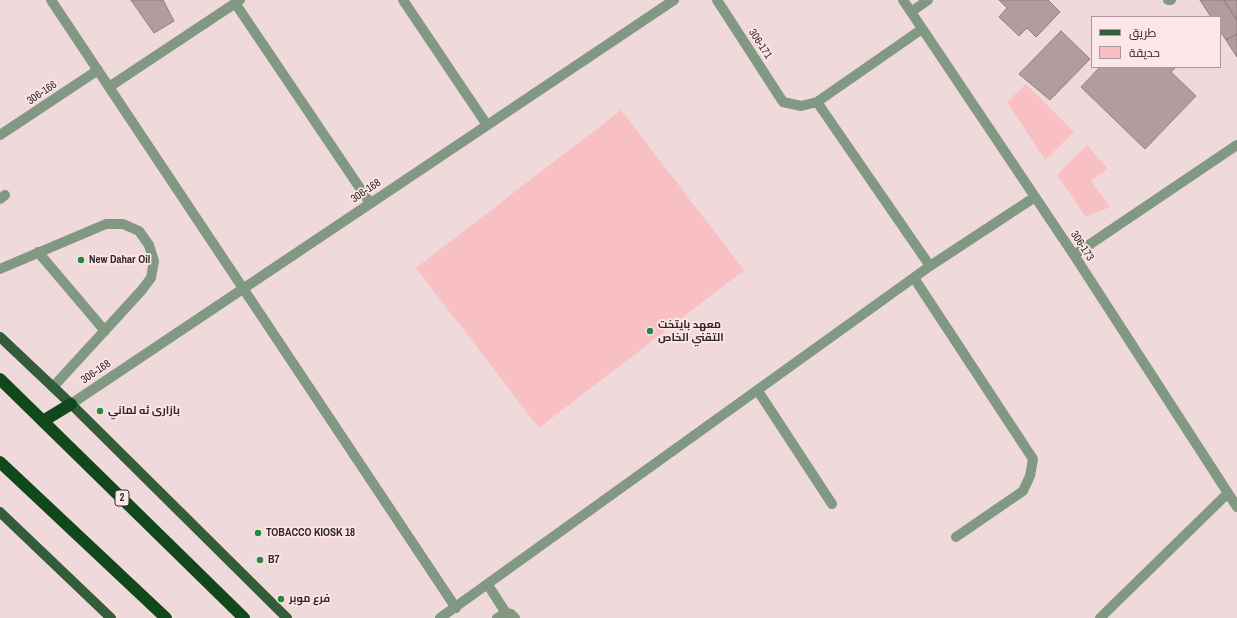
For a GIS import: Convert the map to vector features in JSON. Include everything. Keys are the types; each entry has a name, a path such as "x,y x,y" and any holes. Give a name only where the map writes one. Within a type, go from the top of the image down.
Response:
{"highway":[{"name":"2","path":"0,379 244,618"},
{"path":"43,421 71,404"},
{"path":"0,462 166,618"}],"main road":[{"path":"0,337 71,404 287,618"},
{"path":"0,512 111,618"}],"street":[{"path":"51,0 456,608"},
{"path":"403,0 487,125"},
{"name":"306-168","path":"71,404 674,0"},
{"name":"306-171","path":"717,0 784,102 801,106 817,102"},
{"name":"306-173","path":"903,0 1074,255 1237,507"},
{"path":"911,12 928,0"},
{"path":"109,87 238,2 370,203"},
{"path":"922,29 817,102 930,266"},
{"name":"306-166","path":"0,135 98,70"},
{"path":"1074,255 1237,145"},
{"path":"440,618 456,608 930,266 1035,197"},
{"path":"0,269 106,224 123,224 138,231 149,245 154,261 151,278 141,291 53,387"},
{"path":"38,252 105,331"},
{"path":"914,278 1033,459 1030,476 1023,491 956,537"},
{"path":"758,391 832,504"},
{"path":"1100,618 1228,493"},
{"path":"488,585 506,616"}],"green space":[{"path":"1026,84 1074,132 1045,160 1007,102"},
{"path":"621,110 744,270 539,428 416,268"},
{"path":"1087,145 1108,169 1091,181 1110,207 1086,217 1057,175"}],"building":[{"path":"131,0 163,0 174,21 154,33"},
{"path":"999,0 1048,0 1060,12 1036,37 1027,28 1019,36 999,17 1007,8"},
{"path":"1200,0 1224,0 1237,20 1237,34 1226,40 1221,32 1221,16 1210,16"},
{"path":"1224,0 1237,0 1237,20"},
{"path":"1061,31 1090,59 1050,100 1019,74"},
{"path":"1237,34 1237,57 1226,40"},
{"path":"1099,68 1175,68 1171,72 1196,96 1145,149 1081,87"}],"place":[{"name":"New Dahar Oil","path":"81,260"},
{"name":"معهد بايتخت التقني الخاص","path":"650,331"},
{"name":"بازارى ئه لماني","path":"100,411"},
{"name":"TOBACCO KIOSK 18","path":"258,533"},
{"name":"B7","path":"260,560"},
{"name":"فرع موبر","path":"281,599"}]}
